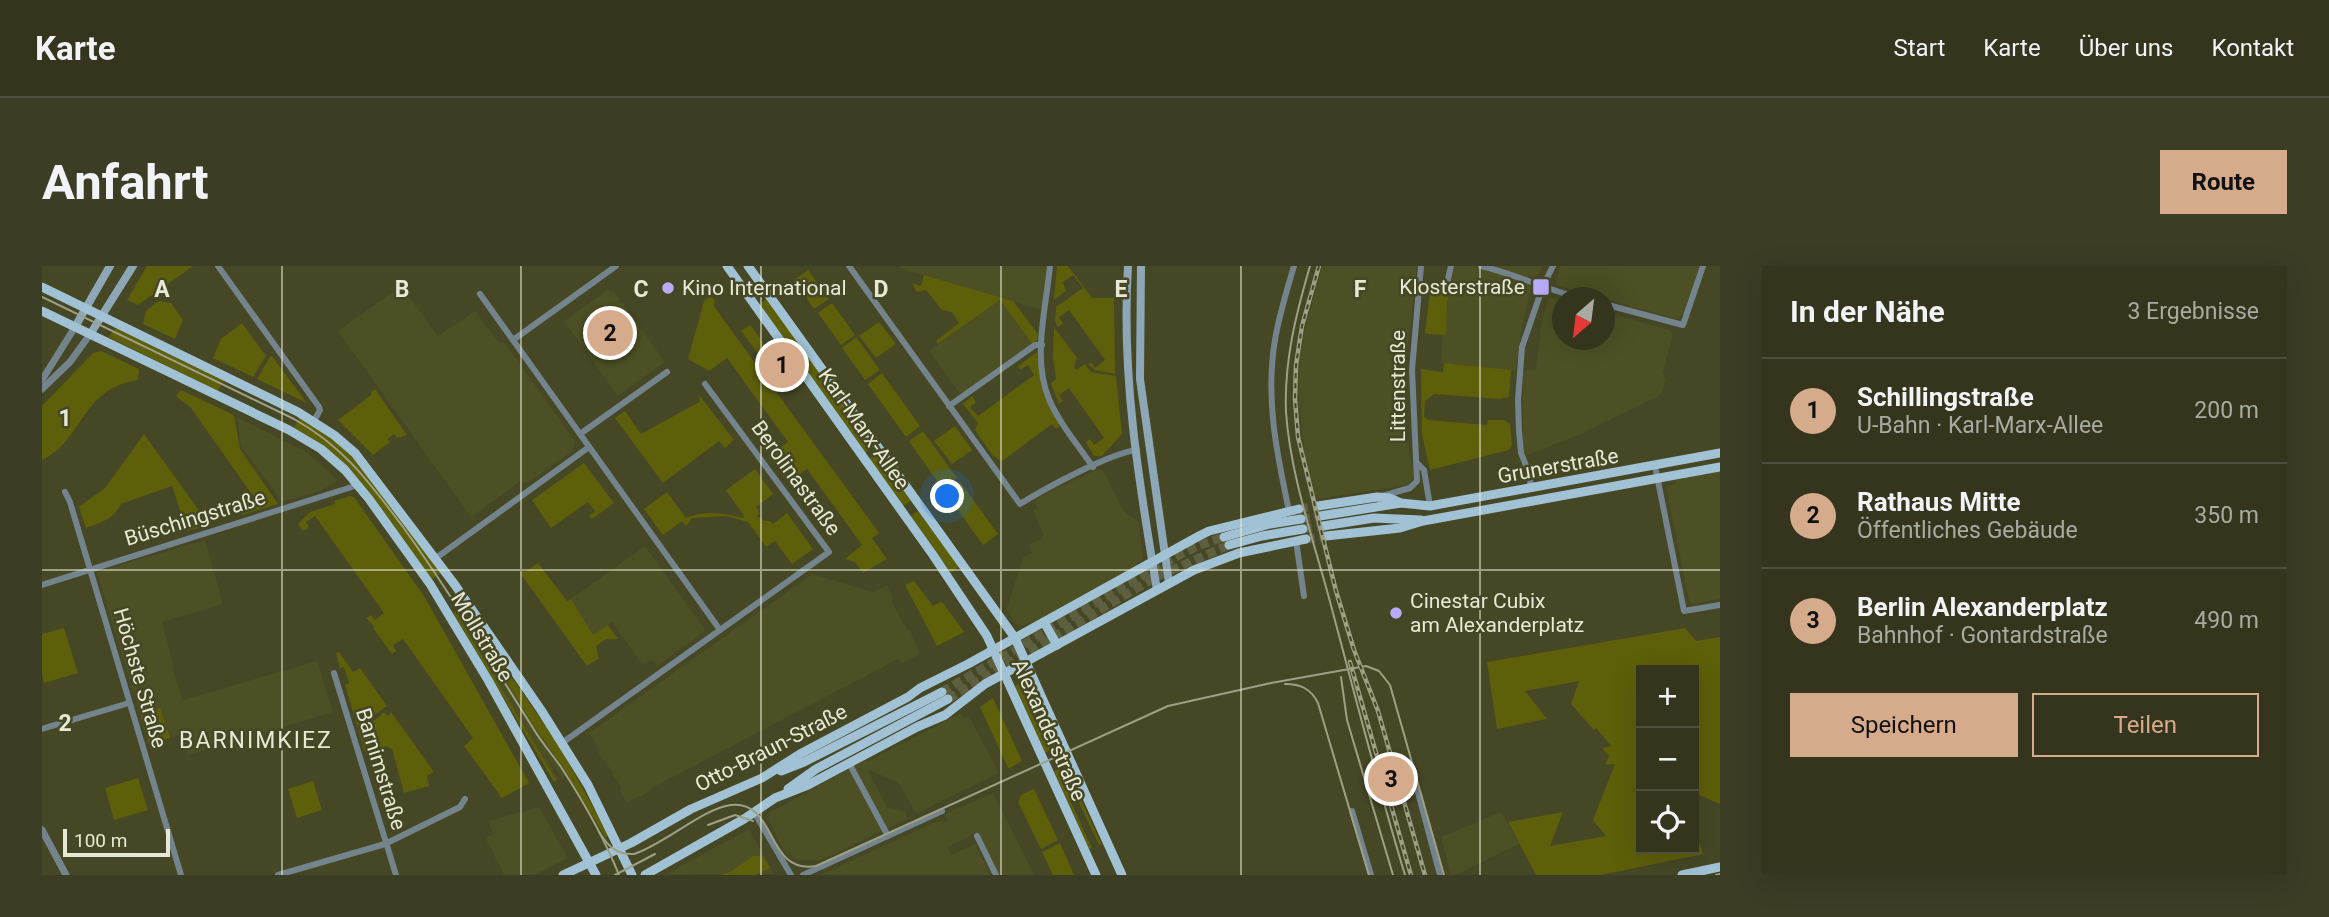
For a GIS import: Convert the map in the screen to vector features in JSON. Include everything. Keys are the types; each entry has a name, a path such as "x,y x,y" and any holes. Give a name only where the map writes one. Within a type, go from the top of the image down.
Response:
{"main road":[{"path":"75,327 110,266"},
{"path":"90,333 133,266"},
{"name":"Karl-Marx-Allee","path":"727,266 938,563 994,650"},
{"name":"Karl-Marx-Allee","path":"748,266 1015,639 1024,663"},
{"path":"1128,266 1128,369 1157,590"},
{"path":"1141,266 1140,379 1169,583 1219,560 1301,540"},
{"name":"Mollstraße","path":"42,287 314,421 334,435 369,468 436,558 562,743 588,785 632,875"},
{"name":"Mollstraße","path":"42,311 307,439 332,458 358,485 451,616 596,875"},
{"name":"Grunerstraße","path":"1322,521 1377,497 1430,506 1720,453"},
{"name":"Grunerstraße","path":"1322,521 1400,528 1423,521 1720,467"},
{"name":"Grunerstraße","path":"1373,513 1401,503"},
{"path":"1322,521 1373,513"},
{"name":"Grunerstraße","path":"1373,513 1423,521"},
{"path":"1165,555 1209,531 1298,517"},
{"path":"1226,541 1262,536 1298,517"},
{"name":"Alexanderstraße","path":"1096,875 994,650 1165,555"},
{"name":"Alexanderstraße","path":"1122,875 1024,663 1169,583"},
{"path":"1044,622 1057,645"},
{"name":"Otto-Braun-Straße","path":"563,875 620,848 691,809 762,778 795,757 994,650"},
{"path":"775,798 808,785 951,712 974,691 1024,663"},
{"path":"645,875 754,813 816,769 945,695 804,762 762,778"},
{"path":"1682,875 1720,867"}],"street":[{"path":"218,266 319,407 314,421"},
{"path":"513,340 616,266"},
{"path":"849,266 1020,504 1126,451 1137,450"},
{"path":"1050,266 1042,345 1042,377 1050,402 1093,467"},
{"path":"1294,266 1275,338 1271,388 1274,441 1298,517"},
{"name":"Littenstraße","path":"1377,497 1412,487 1417,481 1412,370 1421,266"},
{"path":"1447,284 1451,266"},
{"path":"1482,266 1552,290"},
{"path":"1531,488 1529,473 1521,453 1518,389 1523,341 1553,266"},
{"path":"1615,307 1684,325 1703,266"},
{"path":"480,294 720,630"},
{"path":"42,380 75,327"},
{"path":"42,389 69,362 90,333"},
{"path":"949,406 1035,345 1042,345"},
{"path":"580,434 667,372"},
{"name":"Berolinastraße","path":"562,743 829,552 705,384"},
{"path":"436,558 589,447"},
{"name":"Littenstraße","path":"1418,464 1423,470 1430,506"},
{"path":"1655,466 1684,611 1720,605"},
{"name":"Büschingstraße","path":"42,585 358,485"},
{"name":"Höchste Straße","path":"65,492 181,875"},
{"path":"1301,540 1304,596"},
{"name":"Barnimstraße","path":"334,673 396,875"},
{"path":"42,729 129,703"},
{"path":"849,763 888,836"},
{"path":"1416,785 1440,875"},
{"path":"278,875 385,844 460,807 466,799"},
{"path":"803,875 942,811"},
{"path":"1352,811 1371,875"},
{"path":"754,813 790,875"},
{"path":"42,830 66,875"},
{"path":"977,836 996,875"}],"shaded area":[{"path":"147,266 193,266 138,305 127,300"},
{"path":"1048,266 1043,310 900,268"},
{"path":"1057,266 1068,266 1092,298 1114,298 1115,374 1095,370 1088,364 1091,362 1095,368 1105,360 1069,310 1059,317 1063,324 1058,327 1055,322 1056,307 1083,288 1073,275 1063,282 1066,291 1054,300"},
{"path":"1322,266 1417,266 1405,374 1406,434 1414,476 1409,485 1316,499 1305,457 1298,394 1304,333"},
{"path":"1453,266 1543,266 1536,277 1529,276 1526,281 1531,287 1516,371 1441,363 1444,302"},
{"path":"1560,266 1700,266 1684,313 1677,319 1615,302 1615,287 1555,285"},
{"path":"808,270 829,299 814,309 794,280"},
{"path":"924,275 1013,301 1038,334 1037,341 1033,345 1000,300 938,344 936,341 959,323 952,312 942,310 926,290 917,292 912,283 921,286"},
{"path":"1431,284 1450,288 1446,335 1425,334"},
{"path":"401,286 438,336 475,311 498,342 505,343 575,441 573,451 527,483 521,481 471,517 338,331"},
{"path":"609,289 620,299 618,301 622,302 665,362 618,396 564,321"},
{"path":"711,296 715,301 714,306 726,323 879,533 872,538 887,559 863,573 855,562 845,559 862,545 807,469 788,483 769,456 788,442 727,358 709,371 688,359 704,301"},
{"path":"1552,297 1552,350 1615,350 1615,315 1670,330 1673,334 1663,372 1666,381 1660,395 1581,434 1527,455 1523,451 1523,373 1536,369 1542,321 1548,300"},
{"path":"767,299 873,447 865,453 759,305"},
{"path":"1000,300 1033,345 961,395 929,351"},
{"path":"159,301 171,303 183,320 175,339 143,324 146,311"},
{"path":"832,303 855,335 841,345 818,313"},
{"path":"879,322 896,344 876,358 859,336"},
{"path":"242,323 266,356 253,377 213,358 221,339"},
{"path":"750,325 777,361 768,367 741,331"},
{"path":"1054,327 1077,358 1074,367 1076,370 1085,364 1091,372 1116,376 1122,434 1102,456 1094,456 1086,442 1090,439 1094,445 1104,438 1069,388 1059,395 1063,401 1059,404 1051,383 1056,379 1053,357"},
{"path":"116,328 224,380 218,391 108,337"},
{"path":"856,337 880,370 865,380 842,348"},
{"path":"101,351 139,369 138,380 119,385 104,393 67,440 42,460 42,406 93,353"},
{"path":"1037,352 1043,392 1060,426 1056,429 1052,424 1002,461 993,456 975,430 978,423 963,404 972,396 976,402 970,407 978,416 1034,375 1028,365 1020,370 1018,366"},
{"path":"271,355 307,403 257,379"},
{"path":"1444,363 1511,370 1509,397 1500,399 1434,394 1425,401 1424,417 1429,420 1487,425 1488,420 1504,420 1510,424 1512,445 1509,450 1430,470 1422,435 1421,369 1443,372"},
{"path":"882,373 920,426 906,437 868,384"},
{"path":"375,389 407,435 397,438 394,434 388,439 390,442 373,455 338,420"},
{"path":"181,390 234,415 240,449 278,504 242,515 237,504 241,501 248,511 258,503 191,408 176,396"},
{"path":"700,396 734,440 725,448 719,441 663,483 615,418 625,411 641,434 699,402"},
{"path":"237,417 308,453 337,479 336,482 320,491 282,502 241,446"},
{"path":"299,417 325,432 356,460 441,572 431,580 325,447 294,428"},
{"path":"955,426 972,450 952,464 934,441"},
{"path":"923,431 957,478 942,488 909,441"},
{"path":"144,434 209,525 187,531 172,486 121,504 111,517 86,528 79,507 105,488"},
{"path":"877,453 911,501 903,506 869,459"},
{"path":"584,463 614,503 592,519 589,516 595,511 588,502 551,528 532,500"},
{"path":"755,469 773,494 756,507 760,513 758,518 773,524 787,513 813,549 792,564 775,541 766,547 748,522 726,516 692,518 686,526 682,521 663,535 644,509 667,492 686,518 714,513 743,518 726,490"},
{"path":"1098,469 1104,472 1124,512 1139,522 1143,559 1137,563 1138,566 1030,624 1016,625 1006,608 1023,557 1032,553 1029,545 1042,539 1043,534 1033,510 1037,508 1034,499"},
{"path":"1720,471 1720,599 1693,604 1689,600 1666,487 1676,483 1676,480"},
{"path":"960,482 998,534 983,545 945,492"},
{"path":"350,496 354,497 424,596 529,783 502,798 464,746 473,738 403,639 393,645 396,651 392,654 366,618 371,615 375,620 384,613 315,516 306,522 309,527 303,531 298,524 310,512"},
{"path":"918,511 959,567 951,573 911,516"},
{"path":"205,540 223,604 162,622 174,667 172,668 183,700 317,661 333,712 261,734 263,743 237,752 233,742 188,755 181,734 149,744 97,572"},
{"path":"645,546 704,628 704,632 657,666 653,660 642,664 612,622 593,635 571,599"},
{"path":"538,563 567,601 571,599 593,635 608,625 618,639 606,639 596,646 599,658 587,666 520,573"},
{"path":"812,574 873,592 887,585 894,599 891,601 908,631 910,630 920,654 902,664 898,659 627,803 619,790 622,788 616,778 614,779 589,733"},
{"path":"914,581 933,606 943,603 964,632 937,646 905,585"},
{"path":"462,607 568,775 562,778 544,753 559,780 557,781 455,611"},
{"path":"455,611 557,781 554,782 454,614"},
{"path":"474,623 560,747 609,836 605,837 561,764 531,722 472,624"},
{"path":"64,628 78,673 44,683 42,634"},
{"path":"1685,628 1696,641 1720,637 1720,804 1699,795 1699,665 1636,665 1636,854 1699,854 1699,843 1703,854 1601,875 1536,875 1508,822 1563,812 1550,846 1606,836 1593,820 1615,764 1605,765 1609,756 1602,748 1611,746 1571,704 1579,681 1525,691 1547,719 1497,729 1487,662"},
{"path":"339,652 353,672 360,668 387,706 370,718 356,714 354,716 345,685 349,683 344,667 340,668 336,653"},
{"path":"1026,679 1057,747 1045,753 1015,686"},
{"path":"993,698 1022,761 1010,768 980,707"},
{"path":"160,708 170,738 149,744 140,714"},
{"path":"384,712 388,716 391,712 434,772 427,776 429,786 404,793 392,749 386,746 365,752 355,719 371,723"},
{"path":"959,714 965,718 969,716 999,773 916,814 899,783 867,769 887,807 905,811 907,819 819,861 797,860 783,849 769,821 769,813 866,760 869,761"},
{"path":"1065,766 1102,845 1099,845 1075,794 1069,798 1092,848 1089,849 1054,771"},
{"path":"138,778 148,810 114,820 105,788"},
{"path":"313,781 322,810 297,818 288,789"},
{"path":"1034,789 1058,840 1041,849 1018,802 1021,795"},
{"path":"993,793 1034,875 999,875 976,833 947,847 952,855 975,844 991,875 820,875 940,820 948,822 945,814"},
{"path":"539,807 568,858 534,875 504,875 485,837 493,835 489,821"},
{"path":"1501,812 1519,844 1451,875 1441,837"},
{"path":"749,829 774,874 664,875"},
{"path":"1060,843 1074,875 1053,875 1042,852"},
{"path":"753,856 763,856 770,868 756,875 719,875 730,872"}],"tunnel":[{"path":"1299,509 1318,506"},
{"path":"1301,519 1320,516"},
{"path":"1303,529 1323,526"},
{"path":"1306,539 1326,536"},
{"path":"942,692 1173,558 1224,537"},
{"path":"948,699 1156,577 1229,545"}],"tram line":[{"path":"1310,266 1289,356 1286,393 1288,435 1303,506 1405,875"},
{"path":"42,297 294,419 327,441 354,467 403,527 470,626 536,733 577,793 619,875"},
{"path":"599,832 613,849 634,854 720,808 731,805 746,807 757,814 765,824 788,860 800,866 816,866 1168,706 1271,683 1366,666 1379,671 1390,685 1444,875"},
{"path":"1341,677 1347,720 1393,875"},
{"path":"1285,684 1305,688 1318,703 1369,875"},
{"path":"708,825 735,815 753,821"},
{"path":"615,875 655,854"},
{"path":"1716,875 1720,874"}],"railway":[{"path":"1319,266 1302,326 1296,365 1298,437 1336,591 1354,650 1378,711 1425,875"},
{"path":"1350,662 1411,875"}],"place":[{"name":"Klosterstraße","path":"1541,287"},
{"name":"Kino International","path":"668,288"},
{"name":"Rathaus Mitte","path":"610,333"},
{"name":"Schillingstraße","path":"782,365"},
{"name":"Cinestar Cubix am Alexanderplatz","path":"1396,613"},
{"name":"Berlin Alexanderplatz","path":"1391,779"}],"district":[{"name":"BARNIMKIEZ","path":"256,740"}]}
